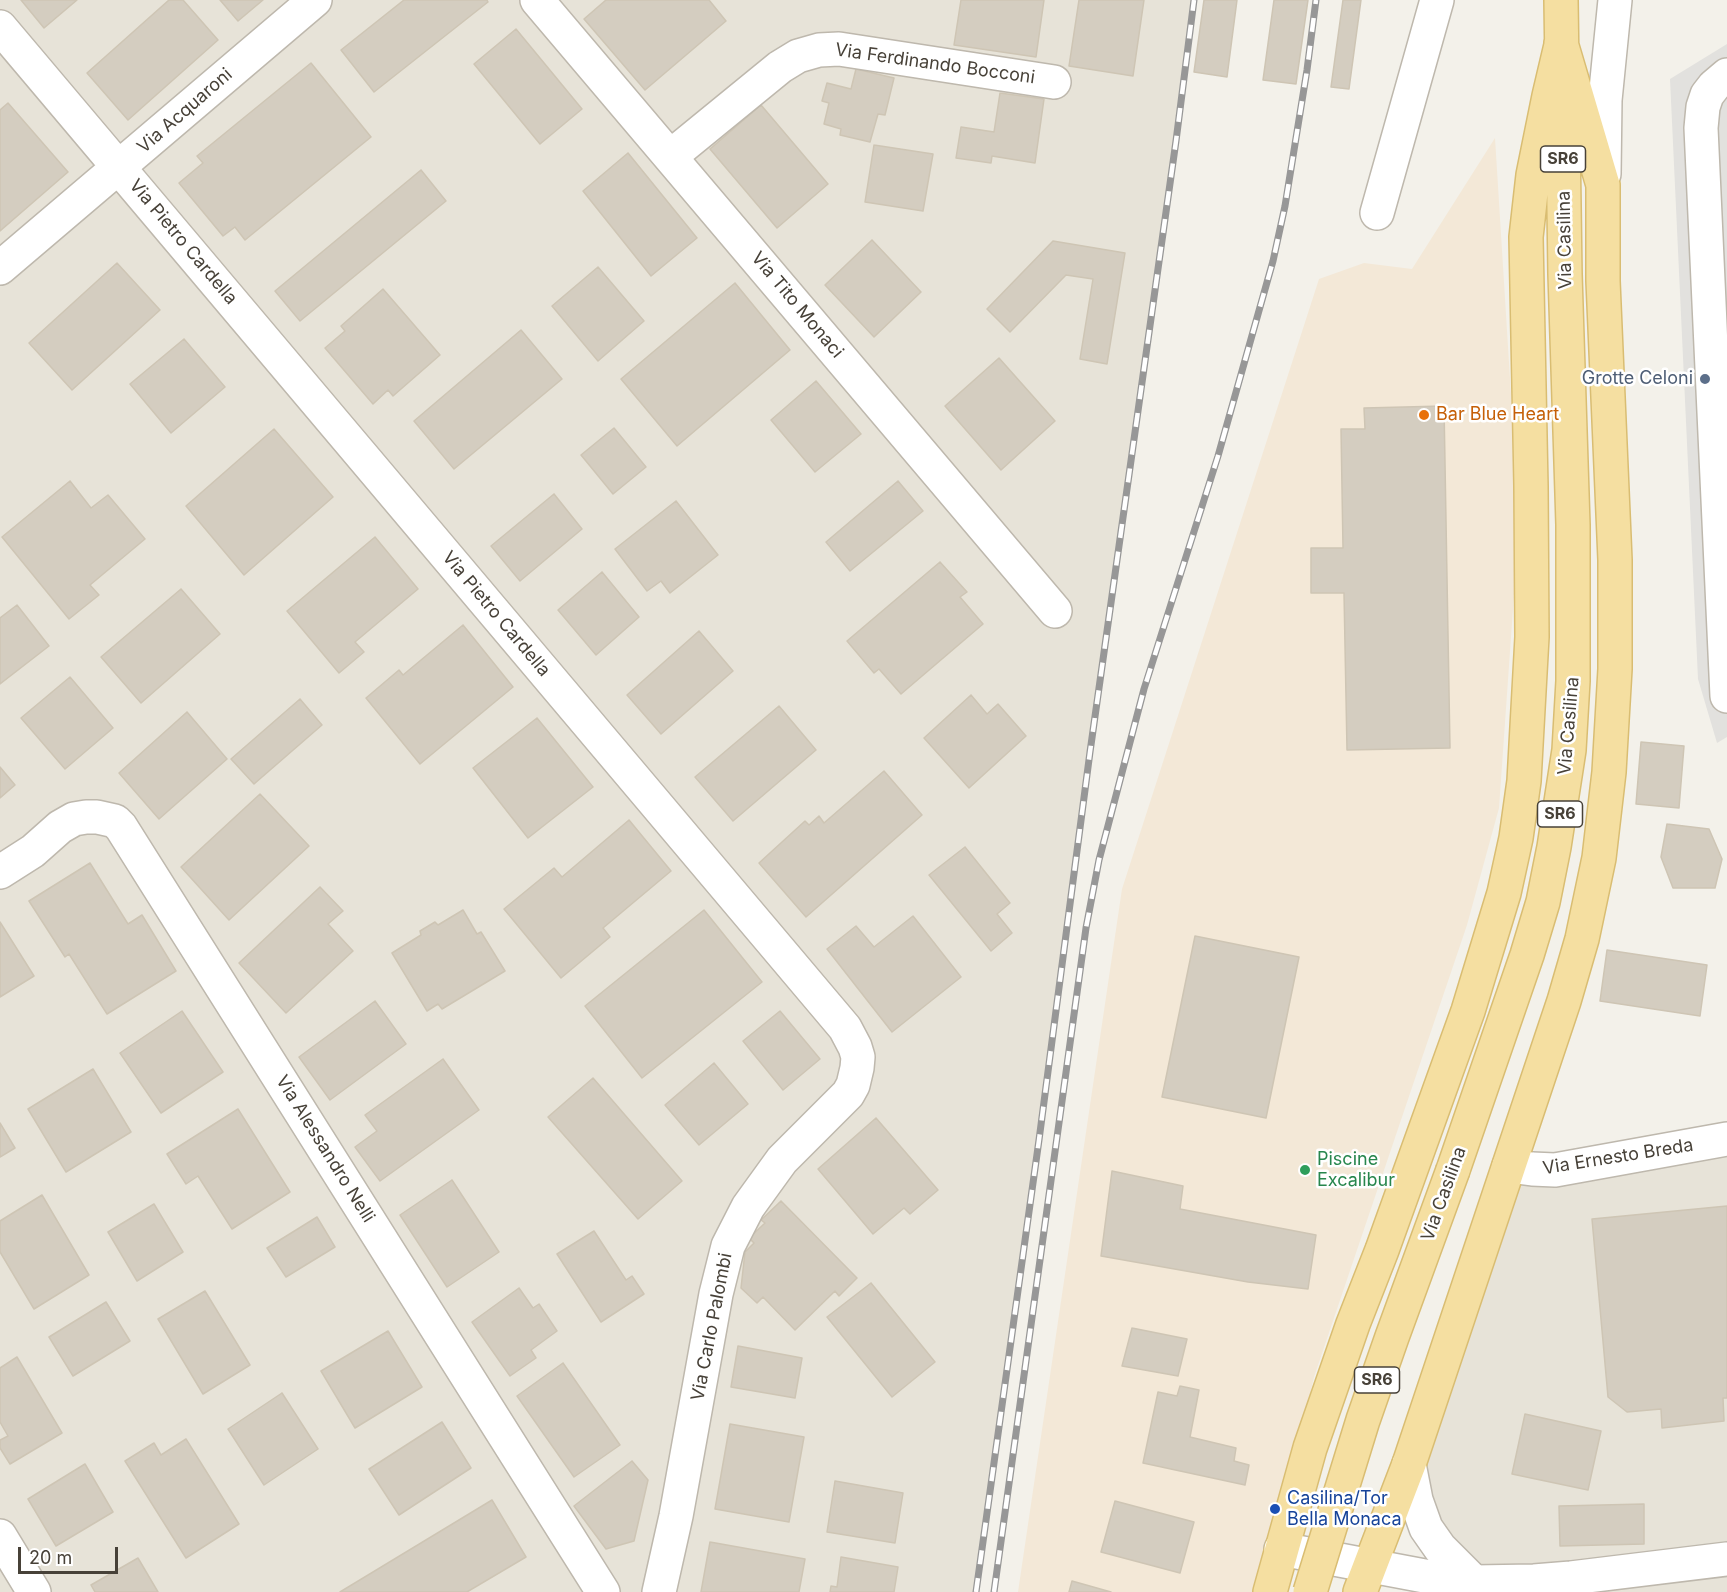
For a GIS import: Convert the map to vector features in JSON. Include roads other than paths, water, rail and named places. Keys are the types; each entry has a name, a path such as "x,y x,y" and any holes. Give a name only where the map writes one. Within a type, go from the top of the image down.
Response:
{"main road":[{"name":"Via Casilina","path":"1310,1592 1367,1410 1527,955 1549,877 1562,801 1573,699 1574,593 1561,0"},
{"path":"1365,1579 1409,1464 1564,1001 1596,879 1606,805 1615,669 1615,560 1603,281 1603,184 1561,43"},
{"path":"1270,1592 1310,1448 1329,1392 1468,1011 1504,893 1516,838 1524,781 1532,638 1526,237 1533,175 1561,43"}],"street":[{"name":"Via Acquaroni","path":"0,267 315,0"},
{"name":"Via Tito Monaci","path":"537,0 1055,611"},
{"path":"1377,213 1437,0"},
{"path":"1603,184 1605,100 1615,0"},
{"name":"Via Pietro Cardella","path":"0,27 845,1028 855,1047 858,1057 857,1068"},
{"name":"Via Ferdinando Bocconi","path":"671,156 788,62 808,52 839,49 1054,82"},
{"path":"1727,75 1707,95 1701,128 1727,696"},
{"name":"Via Alessandro Nelli","path":"0,872 26,856 60,827 74,819 97,817 115,821 121,827 603,1592"},
{"name":"Via Carlo Palombi","path":"659,1592 676,1516 716,1294 728,1246 752,1201 782,1160 848,1094 857,1068"},
{"name":"Via Ernesto Breda","path":"1509,1166 1532,1170 1554,1170 1727,1139"},
{"path":"1409,1464 1416,1500 1426,1528 1440,1548 1474,1582"},
{"path":"0,1536 34,1592"},
{"path":"1281,1549 1365,1579 1436,1585 1562,1579 1727,1559"}],"railway":[{"path":"976,1592 1194,0"},
{"path":"994,1592 1086,928 1099,860 1144,689 1218,456 1273,261 1285,206 1316,0"}],"place":[{"name":"Grotte Celoni","path":"1705,379"},
{"name":"Bar Blue Heart","path":"1424,415"},
{"name":"Piscine Excalibur","path":"1305,1170"},
{"name":"Casilina/Tor Bella Monaca","path":"1275,1509"}]}
